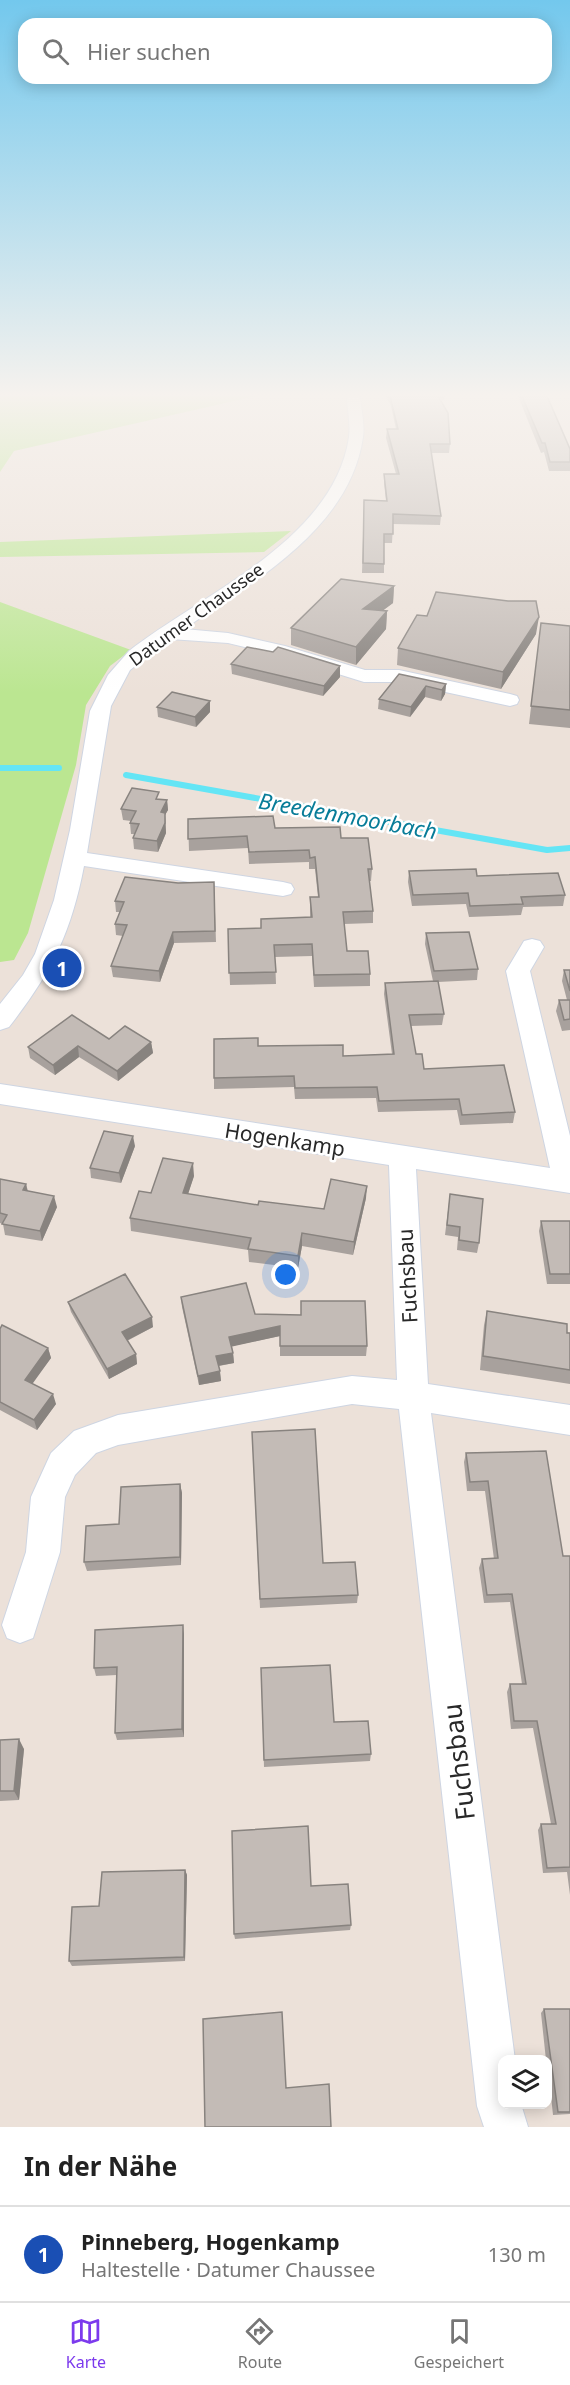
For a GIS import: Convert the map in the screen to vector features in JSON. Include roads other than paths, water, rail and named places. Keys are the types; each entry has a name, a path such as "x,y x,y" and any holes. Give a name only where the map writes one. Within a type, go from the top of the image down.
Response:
{"street":[{"name":"Datumer Chaussee","path":"0,1021 27,988 42,964 62,912 75,858 101,706 124,666 166,633 286,548 327,508 335,495"},
{"path":"166,633 250,642 364,676 399,676 510,700"},
{"path":"75,858 284,889"},
{"path":"531,947 518,971 568,1181"},
{"name":"Hogenkamp","path":"0,1094 568,1181"},
{"name":"Fuchsbau","path":"402,1156 413,1396 499,2106 506,2127"},
{"path":"20,1624 43,1552 48,1497 63,1464 85,1442 118,1430 352,1390 413,1396 570,1420"}],"waterway":[{"name":"Breedenmoorbach","path":"0,768 59,768"},
{"name":"Breedenmoorbach","path":"126,775 547,850 570,848"}],"place":[{"name":"Pinneberg, Hogenkamp","path":"62,968"}]}
